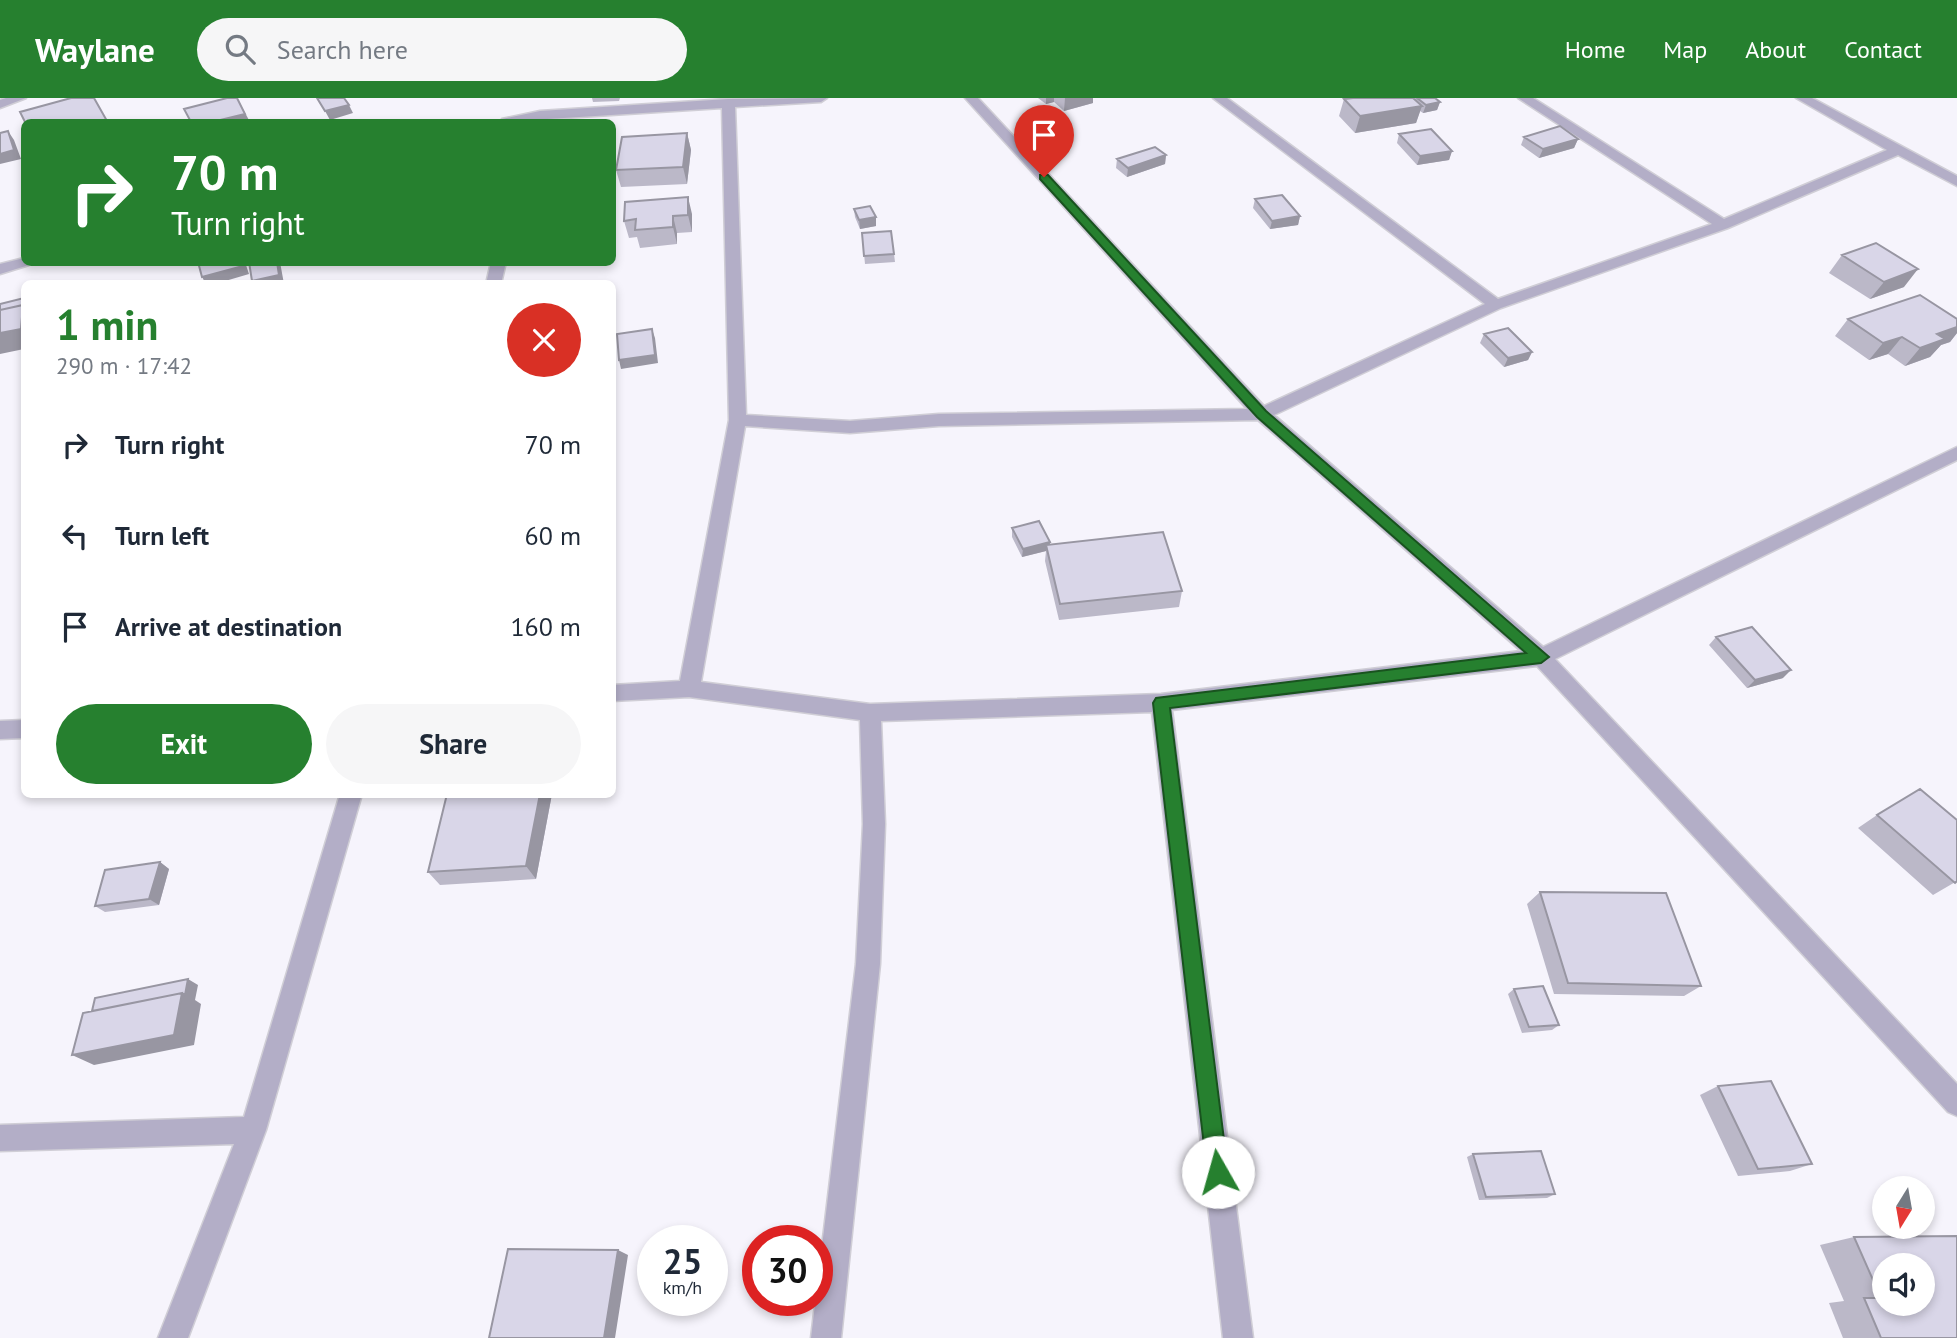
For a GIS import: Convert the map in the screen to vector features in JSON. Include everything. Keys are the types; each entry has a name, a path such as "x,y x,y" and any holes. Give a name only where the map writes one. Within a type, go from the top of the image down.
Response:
{"street":[{"path":"0,104 20,98"},
{"path":"544,98 539,119 821,98"},
{"path":"971,98 1262,414 1541,657 1957,1103"},
{"path":"1219,98 1496,305"},
{"path":"1524,98 1723,225"},
{"path":"1802,98 1957,182"},
{"path":"689,689 738,420 728,103"},
{"path":"738,420 849,427 939,420 1262,414 1496,305 1723,225 1896,151"},
{"path":"0,269 21,263"},
{"path":"616,693 689,689 870,713 1161,703 1541,657 1957,453"},
{"path":"1161,703 1238,1338"},
{"path":"826,1338 868,964 874,824 870,713"},
{"path":"0,730 21,729"},
{"path":"173,1338 253,1130 350,798"},
{"path":"0,1138 253,1130"}],"building":[{"path":"71,98 94,98 106,119 24,119 20,112"},
{"path":"237,98 245,114 224,119 189,119 184,109"},
{"path":"317,98 344,98 349,105 325,111"},
{"path":"1413,98 1422,106 1360,116 1344,99"},
{"path":"1417,98 1435,98 1440,102 1426,105"},
{"path":"1560,126 1578,139 1543,149 1524,137"},
{"path":"1431,129 1452,151 1420,156 1399,134"},
{"path":"8,131 14,150 0,154 0,133"},
{"path":"687,133 683,167 616,170 622,137"},
{"path":"1155,147 1166,155 1128,168 1117,159"},
{"path":"1282,195 1300,216 1272,221 1255,199"},
{"path":"688,197 688,215 673,216 673,227 635,230 636,219 624,221 625,202"},
{"path":"870,206 876,217 859,220 854,209"},
{"path":"891,231 894,254 864,256 862,233"},
{"path":"1876,243 1918,269 1884,282 1842,255"},
{"path":"199,266 243,266 202,277"},
{"path":"250,266 278,266 279,275 252,280"},
{"path":"1920,295 1957,319 1957,327 1937,334 1945,339 1920,348 1902,337 1883,343 1848,319"},
{"path":"21,299 21,305 0,310 0,304"},
{"path":"21,305 21,329 0,333 0,310"},
{"path":"1508,328 1532,352 1508,358 1484,334"},
{"path":"652,329 655,355 619,360 617,334"},
{"path":"1039,521 1050,542 1023,549 1012,528"},
{"path":"1163,532 1182,591 1060,604 1046,545"},
{"path":"1752,627 1791,670 1755,680 1716,637"},
{"path":"1920,789 1957,820 1955,883 1877,815"},
{"path":"446,798 539,798 526,866 428,872"},
{"path":"160,862 149,899 95,906 105,870"},
{"path":"1540,892 1666,893 1701,986 1568,983"},
{"path":"188,979 185,995 182,993 92,1011 95,998"},
{"path":"1543,986 1559,1025 1529,1027 1514,989"},
{"path":"182,993 174,1035 72,1055 83,1013"},
{"path":"1771,1081 1812,1164 1758,1169 1718,1086"},
{"path":"1541,1151 1555,1194 1486,1197 1473,1154"},
{"path":"1936,1236 1957,1236 1957,1338 1881,1338 1864,1298 1872,1298 1872,1316 1935,1316 1935,1253 1872,1253 1872,1278 1854,1237 1936,1239"},
{"path":"508,1249 618,1250 604,1338 489,1338"}],"route":[{"path":"1044,177 1262,414 1541,657 1161,703 1218,1172"}]}
